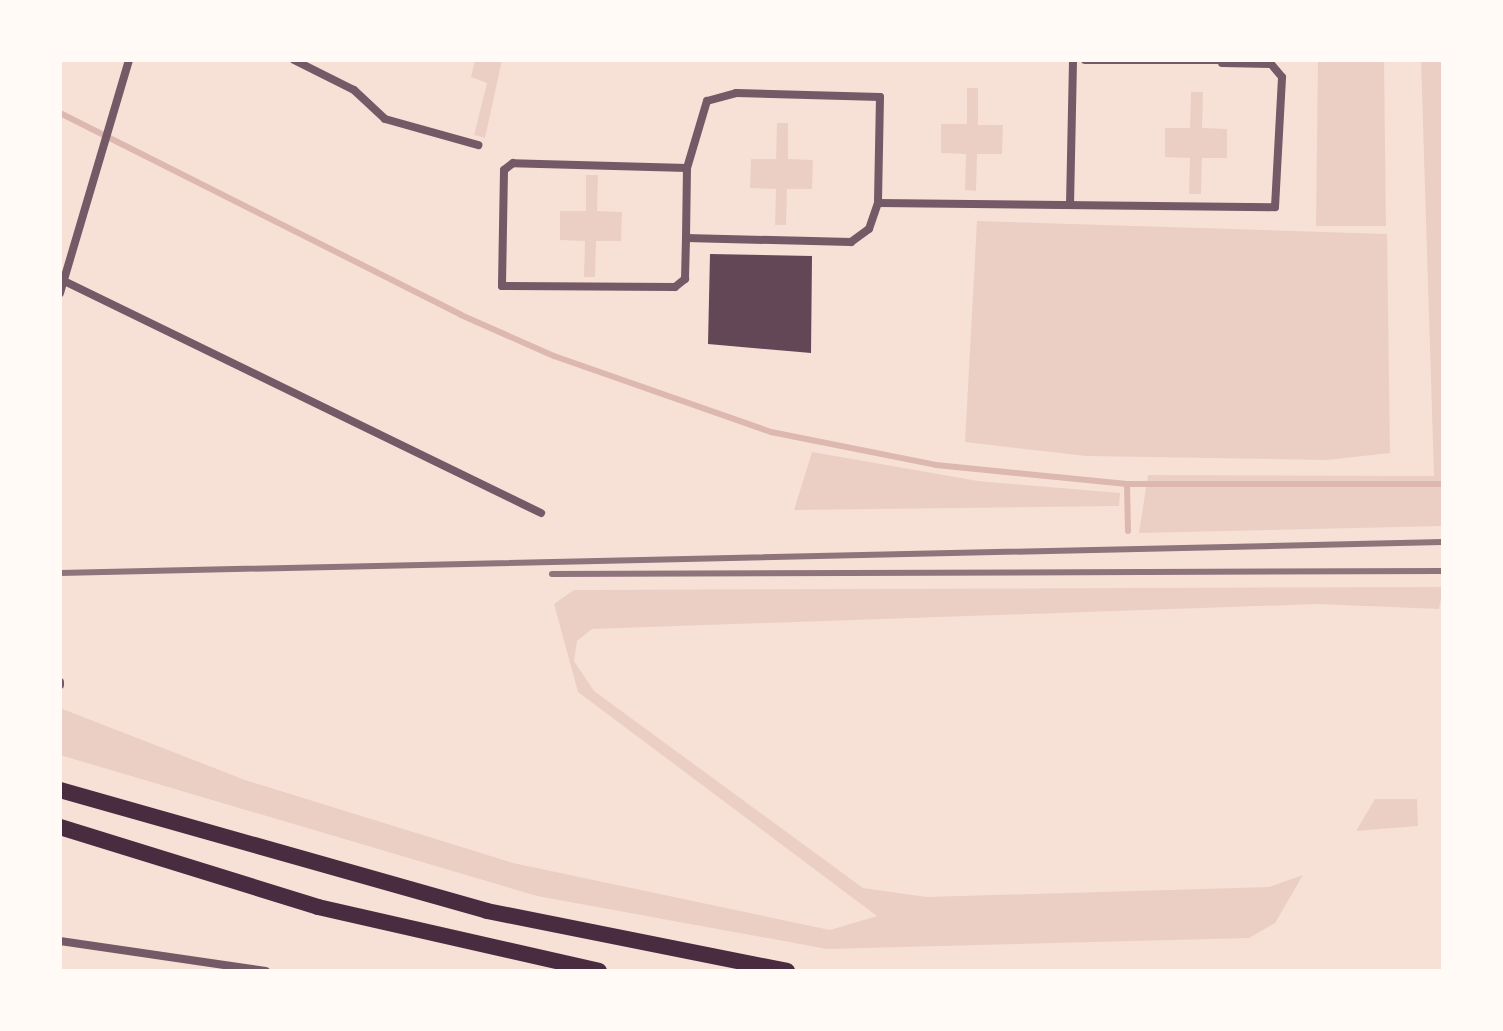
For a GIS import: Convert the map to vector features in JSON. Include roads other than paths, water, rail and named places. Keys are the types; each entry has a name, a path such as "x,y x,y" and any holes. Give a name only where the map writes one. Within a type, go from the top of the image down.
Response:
{"highway":[{"path":"60,790 487,911 787,971"},
{"path":"60,827 318,907 599,971"}],"street":[{"path":"60,293 129,60"},
{"path":"294,60 354,90 385,119 478,145"},
{"path":"1070,205 1073,60"},
{"path":"878,203 1275,207 1282,77 1271,64 1085,60"},
{"path":"686,238 851,242 869,229 878,203 880,97 736,93 707,101 687,168 685,279 661,289 502,286 504,170 513,163 687,168"},
{"path":"62,280 541,513"},
{"path":"60,941 266,971"}],"waterway":[{"path":"60,113 461,315 554,356 771,432 936,465 1127,484 1443,484"},
{"path":"1127,484 1128,531"}],"railway":[{"path":"60,573 1443,542"},
{"path":"552,574 1443,571"}]}
